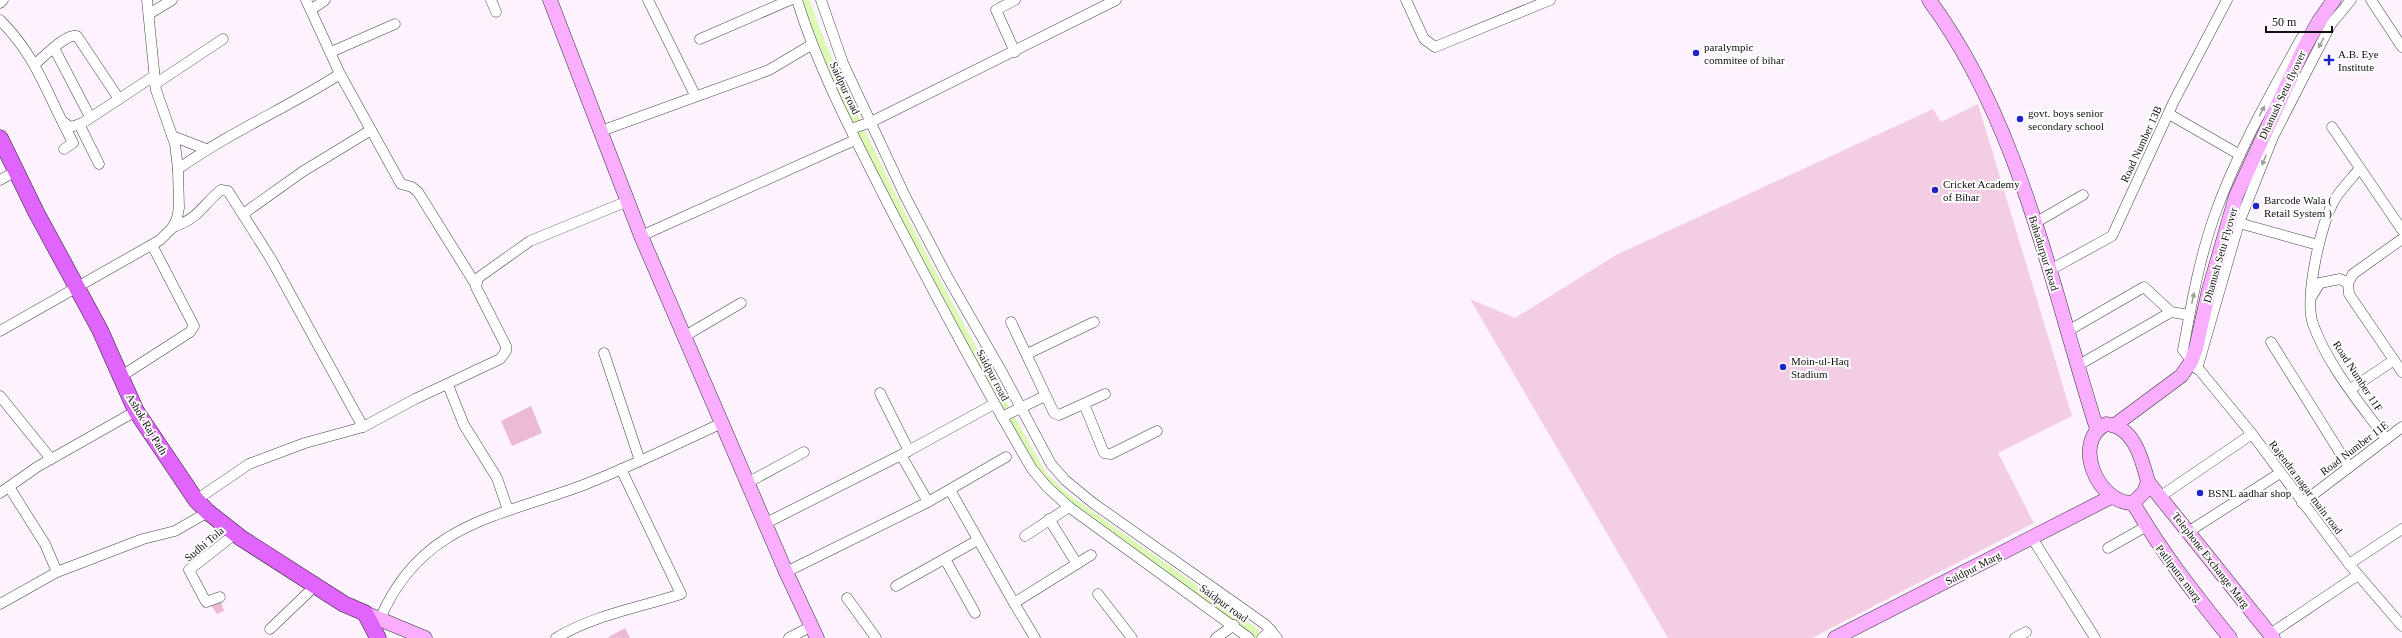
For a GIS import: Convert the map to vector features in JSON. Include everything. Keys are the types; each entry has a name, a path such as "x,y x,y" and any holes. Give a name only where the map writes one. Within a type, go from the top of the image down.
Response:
{"main road":[{"path":"550,0 641,236 749,482 786,572 815,632"},
{"name":"Bahadurpur Road","path":"1929,0 1950,28 1988,100 2035,223 2050,270 2066,332 2097,429"},
{"name":"Dhanush Setu flyover","path":"2257,150 2303,50 2319,21 2334,0"},
{"name":"Ashok Raj Path","path":"0,138 36,212 77,285 100,330 136,411 196,500 235,534 344,604 365,613"},
{"name":"Dhanush Setu Flyover","path":"2194,362 2209,290 2228,221 2257,150"},
{"path":"2115,425 2181,376 2194,362"},
{"path":"2131,437 2133,411"},
{"path":"2106,424 2115,425 2131,437 2142,459 2148,482 2144,492 2133,503 2125,503 2111,497 2103,488 2090,457 2089,444 2097,429 2106,424"},
{"name":"Telephone Exchange Marg","path":"2148,482 2161,496 2188,532 2272,636"},
{"name":"Saidpur Marg","path":"1835,638 2111,497"},
{"name":"Patliputra marg","path":"2133,503 2180,577 2230,638"},
{"path":"365,613 425,638"},
{"path":"365,613 378,638"}],"street":[{"path":"0,3 3,0"},
{"path":"147,0 155,80 172,136 178,169 179,208 173,227"},
{"path":"149,14 172,0"},
{"path":"196,500 228,477 261,458 363,427 500,359 506,351 504,340 476,284 418,192 412,187 401,184 370,130 340,74 306,0"},
{"path":"311,10 325,0"},
{"path":"491,0 496,12"},
{"path":"648,0 696,95"},
{"path":"700,39 790,0"},
{"name":"Saidpur road","path":"797,0 811,45 853,128 855,140 924,275 994,404 1003,416 1032,469 1069,507 1234,625 1249,638"},
{"path":"821,0 843,63 869,123 906,198 1018,409 1063,482 1269,635"},
{"path":"1015,0 996,10 1015,52"},
{"path":"853,128 869,123 1015,52 1116,0"},
{"path":"1406,0 1424,39 1435,47 1550,0"},
{"name":"Road Number 13B","path":"2050,270 2112,236 2168,114 2227,0"},
{"path":"2329,0 2306,31 2240,155 2214,218 2189,315 2183,350 2194,362 2239,223 2273,137 2331,24 2351,0"},
{"path":"2371,0 2402,47"},
{"path":"0,20 21,42 35,64 73,143 64,149"},
{"path":"331,52 395,24"},
{"path":"35,64 70,36 80,38 119,98"},
{"path":"63,123 70,127 79,124 119,98 155,80 223,39"},
{"path":"601,131 696,95 769,70 811,45"},
{"path":"54,48 90,117"},
{"path":"178,169 206,149 308,94 340,74"},
{"path":"2168,114 2240,155"},
{"path":"79,124 99,164"},
{"path":"2332,127 2402,230"},
{"path":"243,214 302,172 370,130"},
{"path":"172,136 206,149"},
{"path":"641,236 855,140"},
{"name":"Road Number 11F","path":"2360,168 2334,200 2318,245 2312,296 2312,322 2327,354 2386,439"},
{"path":"0,180 16,171"},
{"path":"0,331 77,285 152,245 173,227 189,222 196,217 221,190 228,192 271,259 363,427"},
{"path":"2035,223 2083,195"},
{"path":"476,284 483,274 530,241 628,201"},
{"path":"2239,223 2318,245"},
{"path":"2402,239 2353,274 2348,283 2349,294 2402,372"},
{"path":"120,377 190,332 194,326 152,245"},
{"path":"2312,296 2320,283 2340,279 2348,283"},
{"path":"2066,332 2144,287 2171,312 2189,315"},
{"path":"685,336 741,303"},
{"path":"2077,366 2171,312"},
{"path":"1011,322 1045,396 1056,415 1105,394"},
{"path":"1027,354 1094,322"},
{"path":"2271,342 2349,467"},
{"path":"604,353 640,461"},
{"path":"2351,389 2394,360"},
{"name":"Rajendra nagar main road","path":"2194,362 2252,434 2349,564 2402,626"},
{"path":"448,385 462,422 497,478 508,510"},
{"path":"880,393 905,453 928,502"},
{"path":"0,396 51,459"},
{"path":"1003,416 1045,396"},
{"path":"766,523 905,453 994,404"},
{"path":"1084,404 1104,453 1112,454 1157,431"},
{"path":"0,494 8,487 51,459 136,411"},
{"path":"380,619 400,581 423,554 462,528 508,510 576,488 640,461 722,423"},
{"name":"Road Number 11E","path":"2302,503 2402,427"},
{"path":"2161,496 2252,434"},
{"path":"749,482 804,452"},
{"path":"786,572 928,502 1006,458"},
{"path":"556,638 576,627 605,616 681,594 621,469"},
{"path":"2188,532 2280,473"},
{"path":"1053,491 1063,482"},
{"path":"8,487 45,544 57,572"},
{"path":"950,490 1035,638"},
{"path":"1024,536 1069,507"},
{"path":"0,604 57,572 143,539 175,531 208,512"},
{"path":"1049,519 1077,564"},
{"path":"2108,548 2147,526"},
{"path":"2349,564 2402,529"},
{"name":"Sudhi Tola","path":"220,597 206,602 189,570 235,534"},
{"path":"2032,538 2095,638"},
{"path":"896,586 978,540"},
{"path":"1014,603 1092,555"},
{"path":"945,559 974,613"},
{"path":"2272,636 2358,575"},
{"path":"270,629 315,586"},
{"path":"1098,594 1132,638"},
{"path":"847,598 876,638"},
{"path":"1216,638 1234,625"},
{"path":"789,638 815,632"},
{"path":"2015,638 2026,632"}],"shaded area":[{"name":"Moin-ul-Haq Stadium","path":"1978,104 2072,416 1998,453 2034,523 1812,638 1668,638 1470,299 1515,318 1616,255 1933,109 1941,122"},
{"path":"531,406 542,433 512,446 501,421"},
{"path":"220,599 224,611 217,614 209,603"},
{"path":"625,628 630,638 607,638"}],"waterway":[{"path":"805,0 830,64 880,172 947,303 1042,475 1063,496 1252,630 1258,638"}],"place":[{"name":"paralympic commitee of bihar","path":"1696,53"},
{"name":"A.B. Eye Institute","path":"2329,60"},
{"name":"govt. boys senior secondary school","path":"2020,119"},
{"name":"Cricket Academy of Bihar","path":"1935,190"},
{"name":"Barcode Wala ( Retail System )","path":"2256,206"},
{"name":"Moin-ul-Haq Stadium","path":"1783,367"},
{"name":"BSNL aadhar shop","path":"2200,493"}]}
